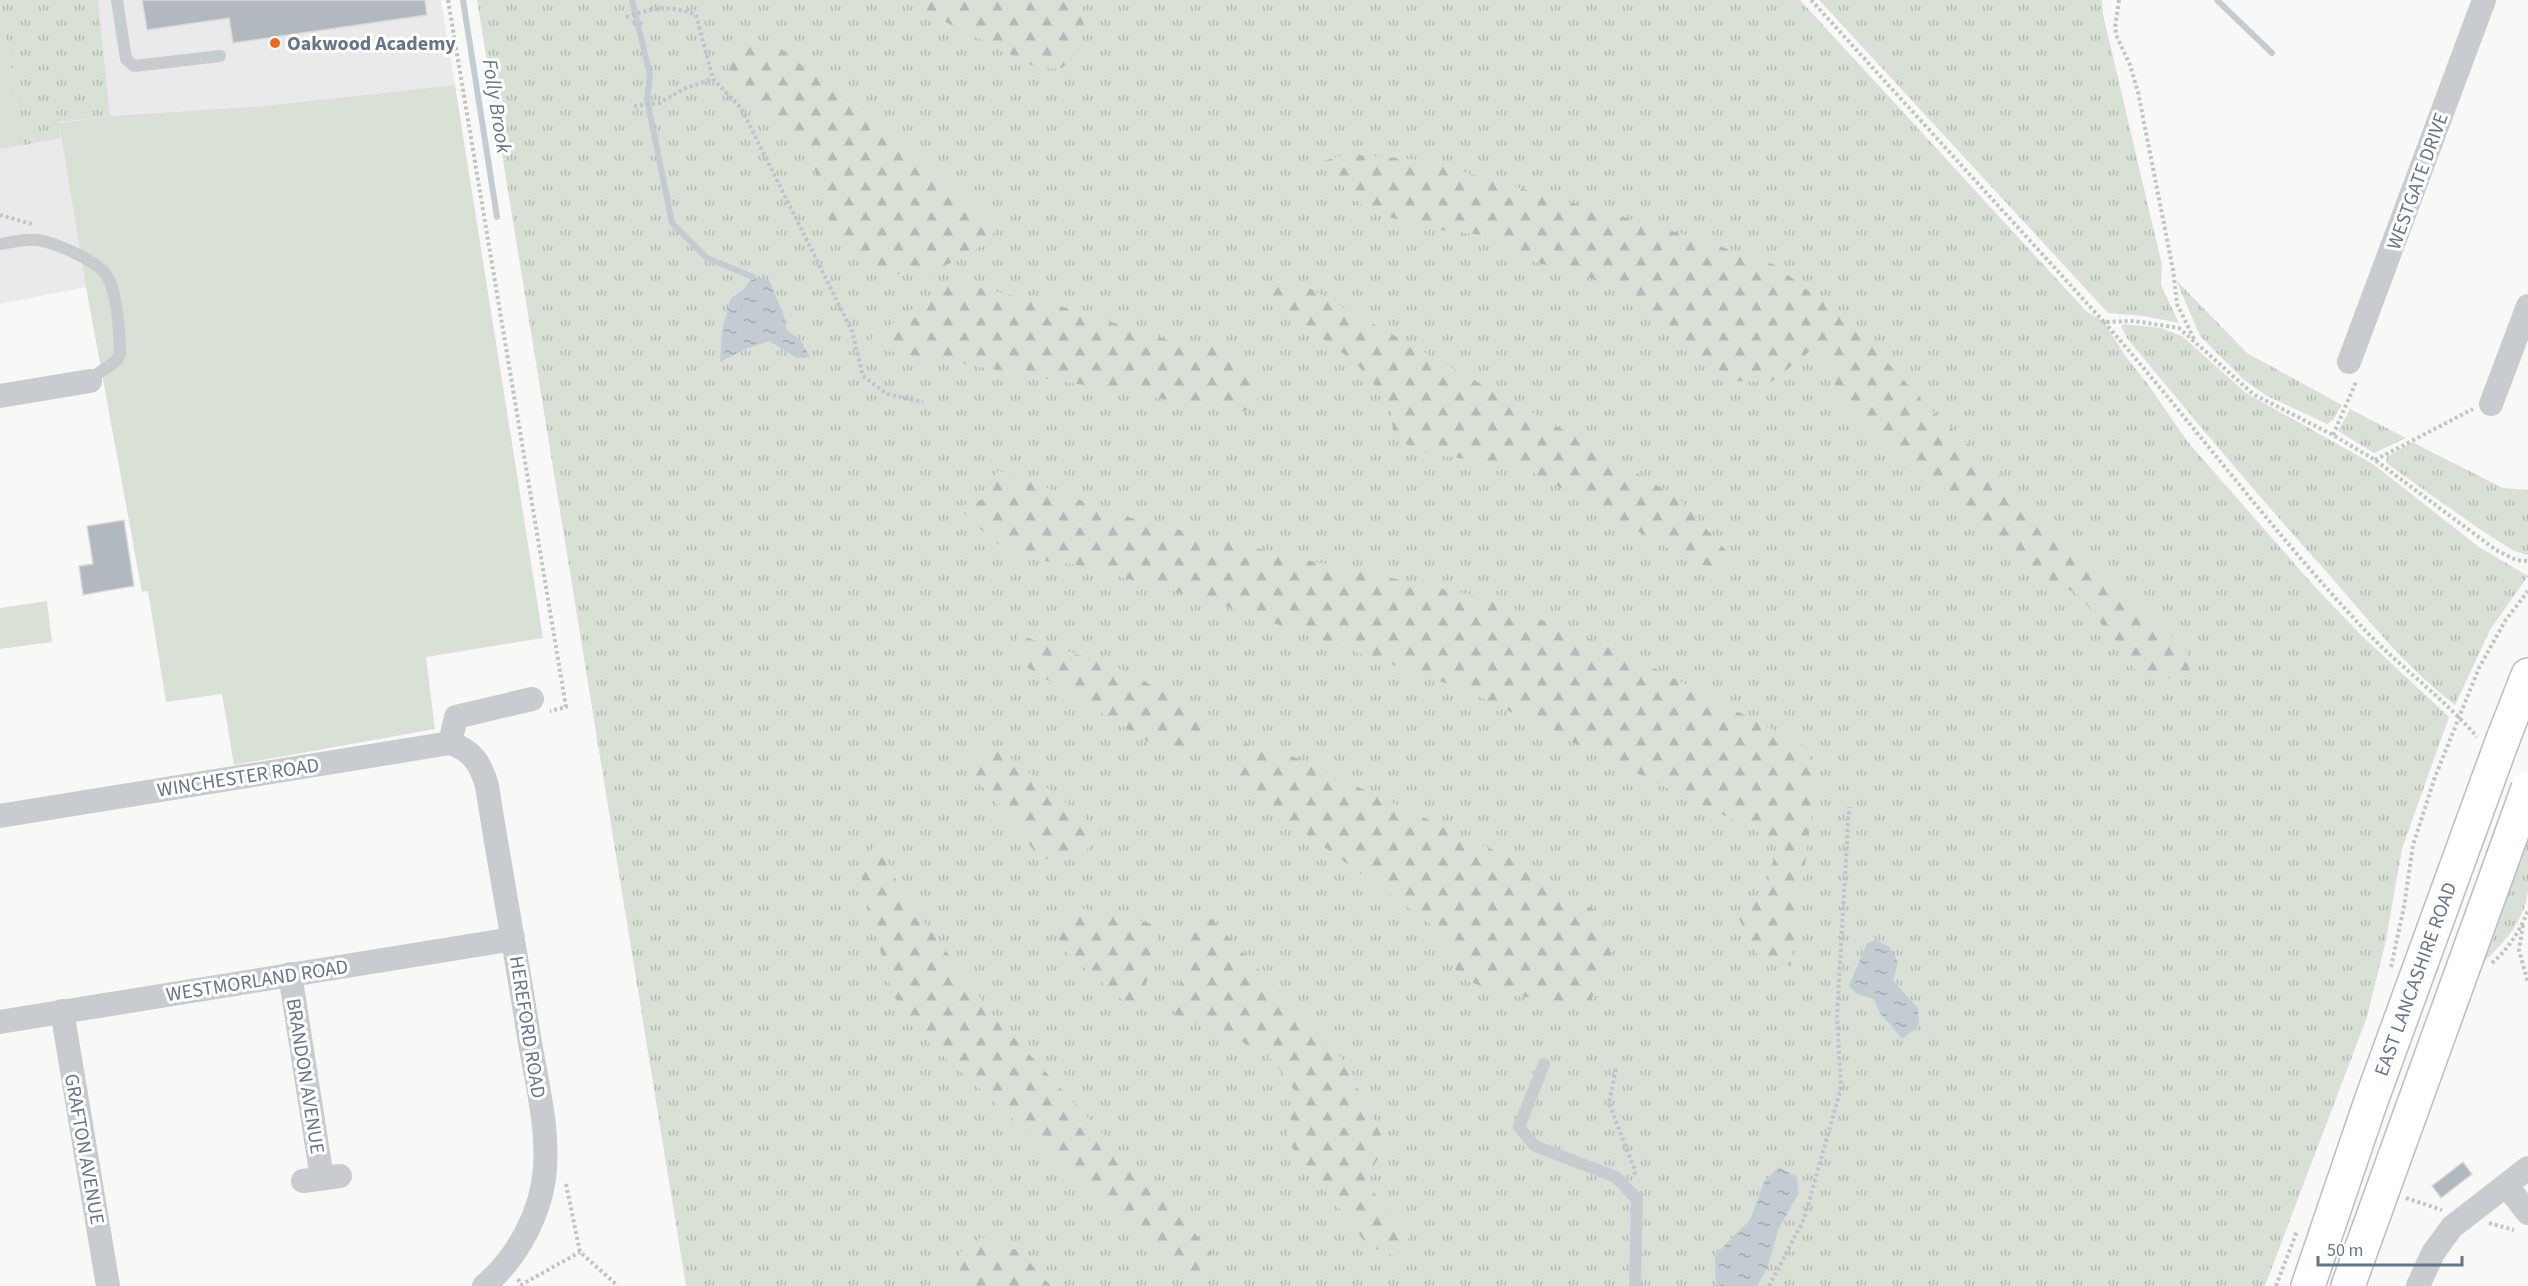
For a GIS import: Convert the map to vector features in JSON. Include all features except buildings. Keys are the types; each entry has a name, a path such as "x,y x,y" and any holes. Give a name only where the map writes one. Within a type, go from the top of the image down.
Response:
{"highway":[{"name":"EAST LANCASHIRE ROAD","path":"2308,1286 2371,1101 2528,675"},
{"name":"EAST LANCASHIRE ROAD","path":"2348,1286 2528,788"}],"street":[{"name":"WESTGATE DRIVE","path":"2349,362 2484,0"},
{"path":"2491,404 2528,306"},
{"path":"0,396 90,381"},
{"path":"450,743 456,717 538,705"},
{"name":"HEREFORD ROAD","path":"450,743 462,747 473,755 482,768 487,786 542,1113 545,1168 537,1206 508,1264 484,1286"},
{"name":"WINCHESTER ROAD","path":"0,816 450,743"},
{"name":"WESTMORLAND ROAD","path":"0,1022 513,939"},
{"name":"BRANDON AVENUE","path":"290,974 322,1178"},
{"name":"GRAFTON AVENUE","path":"62,1011 108,1286"},
{"path":"2418,1286 2433,1253 2452,1227 2528,1168"},
{"path":"2506,1185 2523,1222"}],"lane":[{"path":"117,0 126,59 134,66 220,56"},
{"path":"0,244 33,240 48,242 86,259 106,274 112,288 120,354 118,359 107,368 98,370 90,381"},
{"path":"1544,1064 1519,1127 1535,1146 1616,1177 1637,1199 1635,1286"}],"path":[{"path":"448,0 566,707 538,705"},
{"path":"1811,0 2104,322 2280,537 2348,612 2411,674 2458,715"},
{"path":"2119,0 2115,28 2138,92 2161,219 2173,270 2175,297 2196,342"},
{"path":"626,17 650,10 677,8 696,15 712,79 741,108 852,331 863,376 887,394 923,402"},
{"path":"634,106 659,103 684,89 712,79"},
{"path":"2104,322 2134,321 2170,326 2186,333 2253,394 2333,435 2375,460 2496,550 2517,560 2528,561"},
{"path":"2333,435 2357,379 2349,362"},
{"path":"2375,460 2471,410 2491,404"},
{"path":"2389,976 2404,907 2413,845 2435,777 2458,715 2479,668 2505,621 2528,591"},
{"path":"1769,1286 1804,1220 1841,1088 1836,1016 1849,807"},
{"path":"2524,921 2519,950 2528,983"},
{"path":"1616,1069 1609,1103 1634,1168 1637,1199"},
{"path":"545,1168 564,1177 580,1252 618,1286"},
{"path":"2403,1197 2465,1216 2523,1222"},
{"path":"2276,1286 2301,1222"},
{"path":"508,1264 521,1285 580,1252"}],"shaded area":[{"path":"0,0 441,0 455,85 263,106 110,116 59,123 86,287 0,304"}],"green space":[{"path":"0,0 98,0 110,116 59,122 61,138 24,145"},
{"path":"0,0 24,145 0,149"},
{"path":"477,0 1800,0 2086,311 2104,322 2126,357 2187,441 2315,587 2363,637 2449,717 2402,849 2386,940 2367,1017 2265,1286 686,1286"},
{"path":"902,0 1082,0 1084,20 1082,37 1075,52 1062,68 1039,69"},
{"path":"1819,0 2102,0 2103,14 2162,265 2161,285 2179,323 2143,316 2108,313"},
{"path":"754,40 778,46 992,221 995,232 977,249 929,274 895,274 847,254 827,216 814,167 771,113 731,80 728,60 739,42"},
{"path":"455,85 543,638 426,657 435,729 234,765 222,694 166,702 148,591 142,592 86,287 59,123 110,116 263,106"},
{"path":"1347,154 1421,160 1693,237 1775,265 1858,329 1925,404 2186,650 2190,671 2163,680 2136,671 2080,595 2019,566 1902,465 1839,400 1829,359 1809,352 1771,382 1731,381 1619,287 1533,261 1490,236 1432,229 1367,211 1320,162"},
{"path":"2176,280 2247,353 2342,405 2333,420 2327,424 2267,396 2244,380 2200,336"},
{"path":"950,281 1067,308 1168,340 1212,342 1251,370 1260,388 1256,408 1239,412 888,351 871,339"},
{"path":"1302,284 1603,452 1680,500 1732,557 1722,571 1693,562 1525,468 1426,453 1394,439 1390,403 1355,362 1255,290"},
{"path":"2123,324 2161,328 2182,336 2246,393 2373,464 2479,547 2528,576 2490,630 2455,705 2421,676 2390,644 2279,518 2127,338 2121,327"},
{"path":"2350,409 2406,438 2374,453 2338,431"},
{"path":"2412,442 2503,488 2528,490 2528,555 2514,551 2478,528 2386,463 2387,457"},
{"path":"998,471 1134,519 1320,563 1486,598 1627,654 1804,746 1817,776 1791,966 1758,955 1739,919 1769,880 1777,841 1465,690 1214,602 1072,564 1017,558 989,537 958,507 988,498"},
{"path":"47,601 52,642 0,649 0,608"},
{"path":"1016,634 1118,668 1201,711 1199,745 1180,761 1028,668"},
{"path":"1244,744 1277,749 1506,856 1602,915 1612,959 1586,1009 1490,990 1459,977 1436,928 1229,778"},
{"path":"980,749 1003,752 1101,831 1095,841 1076,857 1060,860 1040,858 967,767"},
{"path":"2528,826 2526,903 2508,936 2474,971"},
{"path":"879,843 901,890 992,1014 1212,1252 1204,1270 1186,1277 928,1042 893,995 865,896 859,861"},
{"path":"1071,906 1157,925 1157,949 1140,1001 1127,1004 1064,951 1055,929"},
{"path":"1208,915 1344,1061 1386,1145 1364,1182 1411,1233 1399,1257 1368,1246 1287,1141 1295,1091 1266,1052 1174,1014 1193,916"},
{"path":"982,1237 1019,1251 1051,1286 954,1286 952,1278 960,1252"}],"water":[{"path":"753,277 769,280 783,313 787,330 801,341 810,357 797,358 769,341 745,349 720,362 722,330 731,298 742,291"},
{"path":"1877,940 1889,947 1898,962 1893,981 1918,1008 1919,1025 1902,1039 1880,1013 1874,999 1857,994 1849,986 1867,943"},
{"path":"1779,1167 1797,1177 1798,1194 1778,1230 1768,1266 1757,1286 1716,1286 1715,1255 1750,1220 1764,1182"}],"waterway":[{"name":"Folly Brook","path":"463,0 497,217"},
{"path":"632,0 650,75 647,99 672,223 707,258 753,277"},
{"name":"Folly Brook","path":"2217,0 2272,53"}],"place":[{"name":"Oakwood Academy","path":"275,43"}]}
